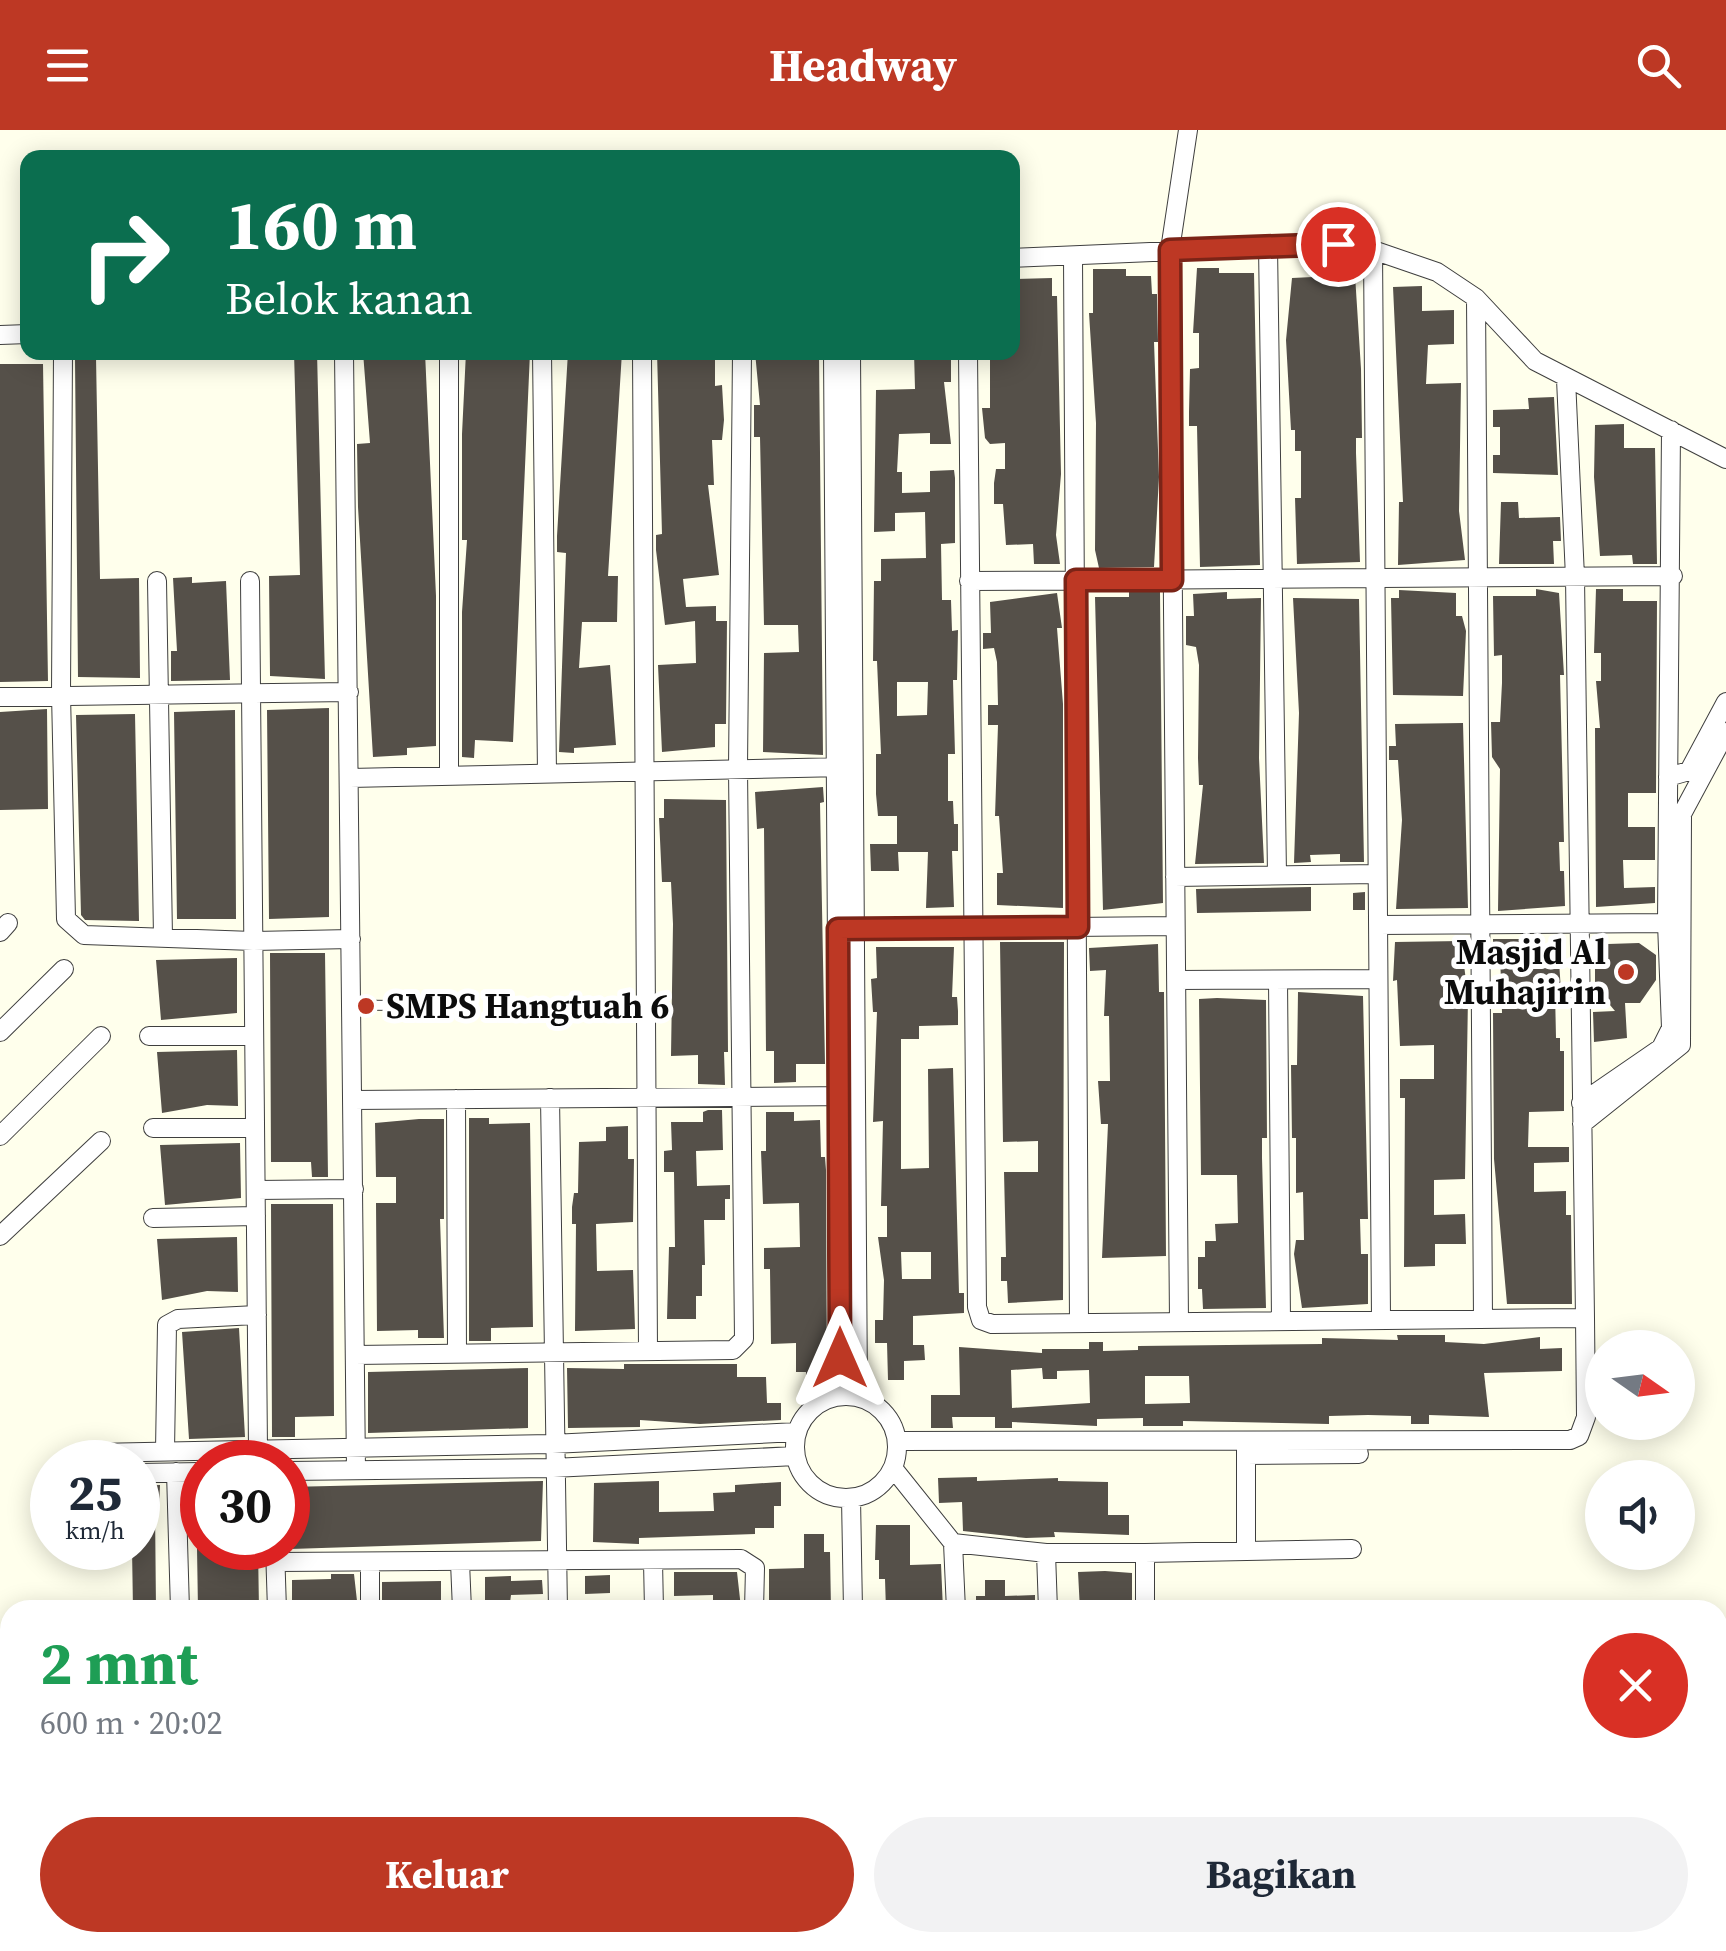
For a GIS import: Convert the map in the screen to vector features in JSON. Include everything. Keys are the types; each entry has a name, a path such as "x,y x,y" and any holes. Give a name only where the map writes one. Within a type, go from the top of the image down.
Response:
{"street":[{"path":"1179,1322 1170,250 1188,130"},
{"path":"1020,258 1338,244 1373,250 1437,272 1476,298 1516,345 1566,379 1726,459"},
{"path":"1268,246 1276,875"},
{"path":"1373,250 1382,1320"},
{"path":"1073,256 1079,1323"},
{"path":"1476,298 1483,1319"},
{"path":"63,360 61,694 66,919 70,927 84,935 253,942 351,939"},
{"path":"344,360 356,1470"},
{"path":"449,360 449,776"},
{"path":"542,360 548,774"},
{"path":"642,360 648,1352"},
{"path":"355,1355 733,1350 744,1338 738,769 742,360"},
{"path":"833,360 845,767"},
{"path":"849,1396 845,767 850,360"},
{"path":"968,360 977,1307 981,1320 992,1324 1585,1318"},
{"path":"1246,1448 1570,1440 1578,1436 1586,1417 1575,577 1566,379"},
{"path":"1581,1102 1622,1078 1667,1039 1671,430"},
{"path":"969,581 1673,576"},
{"path":"157,581 162,937"},
{"path":"250,581 258,1440"},
{"path":"0,697 349,692"},
{"path":"1668,777 1689,772 1726,702"},
{"path":"1582,1124 1682,1045 1682,814 1726,732"},
{"path":"350,778 845,767"},
{"path":"1175,877 1377,874"},
{"path":"1378,926 1667,923"},
{"path":"846,929 1175,926"},
{"path":"0,1032 64,968"},
{"path":"1176,980 1378,979"},
{"path":"1278,980 1282,1320"},
{"path":"0,1136 102,1036"},
{"path":"149,1036 254,1036"},
{"path":"353,1100 848,1096"},
{"path":"550,1098 552,1444 558,1600"},
{"path":"456,1099 456,1354"},
{"path":"153,1128 255,1128"},
{"path":"0,1236 101,1141"},
{"path":"256,1190 354,1189"},
{"path":"153,1218 256,1216"},
{"path":"164,1450 167,1325 178,1319 257,1315"},
{"path":"849,1396 884,1413 897,1441 892,1468 876,1488 851,1498 815,1488 796,1456 797,1432 813,1407 849,1396"},
{"path":"310,1448 552,1444 797,1432"},
{"path":"897,1441 1359,1454"},
{"path":"1246,1448 1246,1549"},
{"path":"160,1450 180,1450"},
{"path":"310,1471 553,1468 796,1456"},
{"path":"892,1468 953,1542 956,1600"},
{"path":"160,1472 180,1472"},
{"path":"176,1472 180,1600"},
{"path":"851,1498 853,1600"},
{"path":"953,1542 1046,1552 1352,1549"},
{"path":"1046,1552 1048,1600"},
{"path":"1145,1553 1145,1600"},
{"path":"310,1558 370,1562 750,1562 755,1568 754,1600"},
{"path":"370,1562 370,1600"},
{"path":"460,1562 462,1600"},
{"path":"653,1562 654,1600"},
{"path":"276,1570 277,1600"}],"lane":[{"path":"352,1005 441,1006"}],"building":[{"path":"1197,268 1219,268 1219,273 1254,273 1260,565 1200,567 1197,426 1189,426 1190,369 1199,368 1199,333 1193,333"},
{"path":"1093,269 1126,269 1126,276 1151,276 1152,294 1157,294 1158,342 1154,342 1159,477 1154,567 1099,568 1095,550 1096,423 1089,313 1093,313"},
{"path":"1355,275 1361,369 1362,438 1356,438 1360,562 1297,564 1295,498 1301,498 1301,451 1295,451 1295,430 1291,430 1286,340 1292,278"},
{"path":"1052,278 1052,296 1057,296 1061,474 1056,535 1060,564 1034,564 1033,544 1006,545 1003,504 994,504 996,469 1005,469 1005,443 990,444 985,438 982,408 990,408 990,360 1020,360 1020,279"},
{"path":"1422,286 1422,311 1454,310 1454,344 1428,345 1426,384 1461,383 1459,511 1465,560 1398,565 1399,502 1403,502 1393,287"},
{"path":"75,360 96,360 100,579 139,578 140,678 78,677"},
{"path":"294,360 317,360 325,679 270,676 269,576 300,575"},
{"path":"364,360 425,360 436,596 436,746 407,748 407,755 373,757 357,444 370,443"},
{"path":"466,360 530,360 513,742 475,740 474,758 462,757 462,612 467,540 462,540"},
{"path":"568,360 622,360 608,576 618,576 617,622 582,622 579,668 610,665 616,745 574,748 574,753 559,752 566,553 557,552"},
{"path":"657,360 715,360 715,386 722,385 724,420 722,440 712,440 714,485 708,485 719,575 683,579 686,607 716,606 716,621 727,621 726,724 715,724 715,747 662,752 658,665 696,663 695,621 665,625 656,550 656,535 662,534"},
{"path":"756,360 819,360 823,755 763,752 764,653 799,652 798,625 764,625 760,437 754,437 754,405 760,405"},
{"path":"914,360 951,360 951,382 944,382 951,444 930,444 930,433 899,434 897,472 902,472 902,493 930,492 930,471 954,470 955,543 941,544 942,600 951,600 952,631 958,630 957,680 953,680 955,754 948,754 948,801 953,801 954,824 958,824 958,851 952,851 954,907 926,908 928,852 898,852 899,871 871,871 870,844 897,844 897,816 878,816 876,794 876,754 881,754 877,661 873,661 874,581 881,581 881,559 926,558 925,512 895,513 895,531 874,532 876,390 915,389","holes":["897,682 928,682 927,715 897,716"]},
{"path":"0,364 43,364 48,681 0,682"},
{"path":"1554,397 1558,475 1493,473 1493,455 1500,455 1500,427 1493,427 1493,410 1529,409 1528,398"},
{"path":"1624,424 1624,448 1655,448 1657,564 1633,564 1632,555 1600,556 1595,425"},
{"path":"1501,502 1518,502 1519,518 1560,517 1561,541 1553,541 1554,564 1499,564"},
{"path":"192,577 192,583 226,581 230,680 171,681 171,651 177,651 173,578"},
{"path":"1536,589 1559,593 1564,675 1560,675 1564,842 1559,842 1565,906 1498,911 1500,769 1492,757 1491,722 1500,722 1502,655 1494,656 1493,596 1536,596"},
{"path":"1596,589 1623,589 1623,601 1657,601 1656,793 1628,793 1628,827 1655,827 1655,860 1623,860 1624,888 1655,887 1655,903 1596,907 1595,728 1600,728 1596,681 1601,681 1601,653 1594,653"},
{"path":"1399,590 1456,593 1456,616 1462,616 1466,631 1463,696 1393,695 1391,598 1399,598"},
{"path":"1129,592 1160,592 1163,903 1103,910 1095,597 1129,597"},
{"path":"1227,592 1227,599 1261,598 1259,758 1264,863 1195,864 1203,785 1199,785 1198,758 1199,665 1196,647 1186,645 1186,616 1194,616 1193,594"},
{"path":"1057,593 1062,628 1057,628 1063,704 1063,908 997,905 997,873 1003,873 999,816 995,816 998,725 988,725 988,705 998,705 997,662 994,648 983,649 983,633 991,633 990,602"},
{"path":"1293,598 1359,599 1364,862 1340,862 1340,854 1310,855 1311,862 1294,863 1299,713"},
{"path":"329,708 329,917 269,919 267,710"},
{"path":"47,709 48,809 0,810 0,712"},
{"path":"235,710 236,919 177,919 174,712"},
{"path":"135,714 139,921 85,920 81,915 76,715"},
{"path":"1463,723 1468,908 1396,909 1402,820 1398,760 1389,760 1389,746 1396,746 1395,724"},
{"path":"823,787 824,802 820,803 825,1064 796,1064 796,1082 774,1083 774,1051 766,1051 764,828 757,829 755,792"},
{"path":"664,799 726,800 725,1085 698,1084 698,1055 671,1056 673,924 671,882 662,882 659,818 664,818"},
{"path":"1311,887 1311,911 1197,913 1196,889"},
{"path":"1365,892 1365,910 1353,910 1353,893"},
{"path":"1493,939 1528,939 1528,947 1558,946 1561,991 1555,991 1556,1038 1560,1038 1560,1051 1564,1051 1564,1111 1529,1112 1528,1147 1569,1147 1569,1162 1534,1163 1534,1192 1566,1191 1566,1215 1571,1215 1572,1304 1507,1304 1494,1159 1493,1013 1502,1013 1500,959 1493,960"},
{"path":"1461,941 1468,997 1465,1179 1434,1180 1434,1215 1465,1214 1466,1244 1435,1244 1435,1266 1404,1267 1405,1098 1400,1098 1400,1079 1434,1079 1434,1045 1400,1046 1397,980 1393,981 1395,942"},
{"path":"1000,942 1064,942 1063,1300 1008,1303 1007,1281 1001,1281 1001,1257 1006,1257 1004,1172 1038,1172 1038,1141 1003,1142"},
{"name":"Masjid Al Muhajirin","path":"1639,943 1656,955 1656,980 1640,1003 1625,1003 1627,1038 1594,1042 1593,1012 1615,1011 1595,987 1595,963 1608,944"},
{"path":"1158,944 1159,992 1164,992 1166,1256 1102,1258 1108,1124 1101,1124 1098,1081 1110,1081 1109,1016 1104,1016 1106,970 1090,971 1089,948"},
{"path":"876,947 954,947 952,997 957,997 958,1025 919,1026 919,1039 901,1039 901,1169 929,1168 928,1069 953,1068 959,1293 964,1293 964,1313 913,1316 913,1345 924,1345 925,1360 904,1361 904,1380 888,1380 887,1343 875,1343 875,1320 883,1320 884,1280 878,1237 887,1237 887,1206 881,1206 883,1121 873,1122 877,1012 873,1012 871,979 877,978","holes":["901,1252 931,1252 931,1279 902,1279"]},
{"path":"270,953 325,953 328,1177 312,1177 311,1162 271,1162"},
{"path":"237,958 237,1013 161,1020 156,960"},
{"path":"1298,992 1363,996 1368,1219 1360,1219 1361,1254 1368,1254 1368,1304 1302,1308 1294,1254 1296,1240 1304,1240 1303,1192 1296,1193 1291,1065 1297,1065"},
{"path":"1199,999 1266,1000 1267,1138 1262,1138 1262,1158 1266,1308 1203,1309 1202,1289 1198,1289 1198,1257 1205,1257 1205,1241 1216,1241 1215,1224 1238,1223 1237,1175 1201,1175"},
{"path":"237,1050 238,1106 207,1105 162,1113 157,1052"},
{"path":"722,1110 723,1150 696,1151 697,1186 730,1185 730,1199 725,1199 725,1220 704,1220 705,1265 702,1296 696,1296 696,1319 667,1319 669,1247 675,1247 674,1172 664,1172 664,1151 672,1150 671,1122 703,1122 703,1112"},
{"path":"766,1112 794,1112 794,1121 820,1120 821,1157 825,1157 826,1170 827,1391 806,1392 806,1372 796,1372 796,1343 771,1344 770,1269 764,1269 764,1248 800,1247 799,1203 763,1204 761,1151 766,1151"},
{"path":"469,1118 489,1118 489,1124 530,1123 533,1327 491,1328 491,1341 469,1341"},
{"path":"444,1119 444,1219 440,1219 444,1338 418,1338 418,1330 377,1331 376,1203 396,1203 396,1177 376,1177 375,1123"},
{"path":"628,1126 628,1159 634,1159 633,1222 596,1224 597,1271 633,1270 635,1329 575,1331 576,1224 572,1224 572,1207 574,1193 578,1193 579,1142 606,1141 606,1127"},
{"path":"240,1143 241,1198 165,1205 160,1145"},
{"path":"271,1204 333,1204 334,1416 295,1417 295,1437 272,1437"},
{"path":"237,1237 238,1292 207,1291 162,1300 157,1239"},
{"path":"239,1328 245,1437 189,1439 182,1332"},
{"path":"1397,1335 1445,1335 1445,1342 1484,1344 1540,1337 1540,1349 1562,1348 1562,1371 1484,1373 1489,1417 1429,1415 1429,1424 1411,1424 1411,1416 1368,1415 1329,1416 1329,1424 1183,1421 1183,1426 1143,1426 1143,1418 1097,1419 1097,1426 1012,1422 1012,1428 995,1428 995,1417 952,1417 953,1428 931,1428 931,1395 960,1395 959,1347 1042,1353 1042,1349 1089,1349 1089,1342 1103,1342 1103,1351 1138,1350 1138,1346 1322,1344 1322,1338 1398,1340","holes":["1042,1368 1043,1379 1057,1379 1057,1371 1089,1370 1090,1403 1012,1408 1011,1370","1145,1376 1189,1376 1190,1403 1145,1404"]},
{"path":"624,1364 737,1364 737,1377 766,1377 767,1403 781,1403 781,1420 700,1424 640,1420 640,1427 568,1428 567,1368 624,1369"},
{"path":"528,1368 528,1428 368,1433 368,1372"},
{"path":"977,1477 977,1481 1058,1478 1108,1482 1108,1515 1129,1515 1129,1535 1054,1532 1055,1537 1026,1538 963,1531 962,1502 939,1503 938,1478"},
{"path":"543,1481 541,1541 310,1548 310,1486"},
{"path":"659,1481 659,1512 714,1511 713,1493 735,1492 735,1485 781,1482 781,1506 774,1506 774,1528 755,1528 755,1534 639,1538 639,1544 593,1542 594,1483"},
{"path":"876,1525 910,1525 910,1565 941,1564 943,1600 886,1600 885,1579 879,1579 879,1560 875,1560"},
{"path":"804,1534 824,1534 824,1552 830,1552 831,1600 769,1600 769,1569 804,1568"},
{"path":"132,1570 156,1570 156,1600 133,1600"},
{"path":"197,1570 258,1570 259,1600 198,1600"},
{"path":"674,1572 737,1572 740,1600 713,1600 713,1595 674,1596"},
{"path":"1078,1572 1132,1573 1132,1600 1079,1600"},
{"path":"331,1574 354,1574 357,1600 292,1600 292,1580 331,1579"},
{"path":"610,1575 610,1593 585,1594 585,1576"},
{"path":"485,1577 542,1580 543,1594 485,1600"},
{"path":"985,1580 1005,1580 1005,1596 1035,1595 1035,1600 976,1600 976,1596 985,1596"},
{"path":"441,1581 441,1600 382,1600 382,1582"}],"place":[{"name":"Masjid Al Muhajirin","path":"1626,972"},
{"name":"SMPS Hangtuah 6","path":"366,1006"}],"route":[{"path":"840,1358 838,929 1078,927 1076,580 1172,580 1170,250 1338,244"}]}
